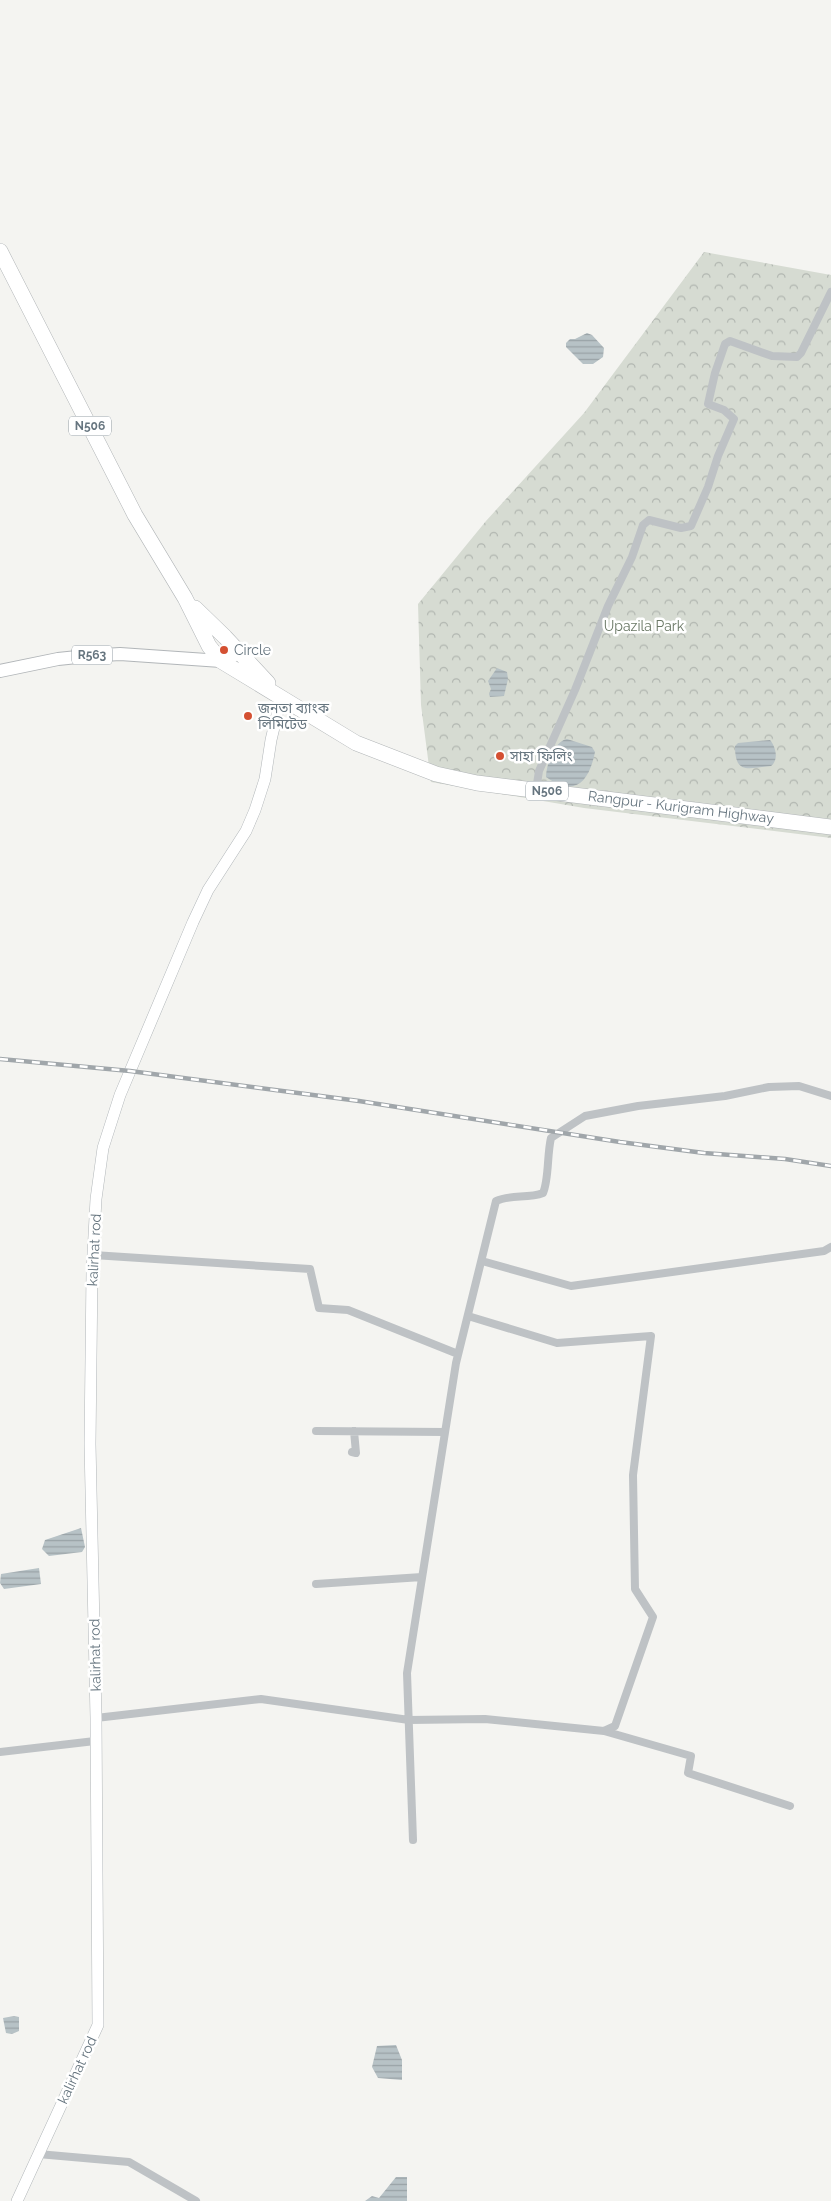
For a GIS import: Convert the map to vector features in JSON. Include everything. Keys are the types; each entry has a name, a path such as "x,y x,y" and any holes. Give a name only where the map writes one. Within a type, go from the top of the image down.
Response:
{"highway":[{"name":"N506","path":"0,251 135,515 185,598 209,646 221,661 281,698"},
{"name":"N506","path":"185,598 225,637 281,698"},
{"name":"Rangpur - Kurigram Highway","path":"281,698 356,743 436,774 477,783 831,826"}],"main road":[{"path":"185,658 225,637"},
{"name":"R563","path":"0,671 58,659 87,656 120,654 221,661 240,653"}],"street":[{"path":"536,790 542,764 575,690 608,606 632,557 644,525 649,520 681,528 691,526 697,514 718,456 734,420 724,410 708,404 715,373 725,344 730,341 772,356 797,357 801,353 831,292"},
{"name":"kalirhat rod","path":"16,2201 98,2025 96,1718 90,1444 93,1255 99,1170 108,1126 120,1095 208,890 235,849 252,817 265,779 271,740 281,698"},
{"path":"413,1840 407,1673 458,1354 496,1201 502,1198 535,1196 543,1193 546,1187 546,1167 551,1138 584,1116 638,1106 725,1096 769,1087 799,1086 831,1096"},
{"path":"482,1261 571,1286 814,1253 831,1248"},
{"path":"93,1255 310,1268 319,1308 348,1310 458,1354"},
{"path":"468,1316 557,1343 651,1336 633,1475 635,1589 653,1617 615,1726 604,1731"},
{"path":"316,1431 445,1432"},
{"path":"352,1452 356,1453 354,1431"},
{"path":"316,1584 422,1577"},
{"path":"96,1718 261,1698 409,1720 484,1719 604,1731 691,1756 688,1773 790,1806"},
{"path":"0,1752 95,1741"},
{"path":"38,2154 129,2162 196,2201"}],"green space":[{"name":"Upazila Park","path":"704,252 831,275 831,838 584,808 431,782 421,705 418,604 486,521 584,413"}],"shaded area":[{"path":"587,333 592,335 604,348 603,357 593,364 583,364 566,347 566,343 570,339 575,339"},
{"path":"497,668 507,672 508,679 504,696 490,697 491,689 488,681"},
{"path":"567,739 592,747 595,752 585,779 573,786 556,783 546,777 547,767 555,749 558,744"},
{"path":"770,740 776,753 774,763 771,766 744,768 740,766 737,762 735,746 738,743"},
{"path":"81,1528 85,1547 82,1552 49,1556 42,1549 45,1540"},
{"path":"39,1568 41,1584 4,1589 0,1583 1,1574"},
{"path":"19,2017 19,2031 12,2034 6,2033 3,2018"},
{"path":"396,2045 402,2060 402,2080 378,2078 372,2067 377,2046"},
{"path":"396,2177 407,2177 407,2201 365,2201 372,2196 379,2198"}],"railway":[{"path":"0,1059 130,1071 359,1101 620,1142 704,1153 785,1159 831,1166"}],"place":[{"name":"Circle","path":"224,650"},
{"name":"জনতা ব্যাংক লিমিটেড","path":"248,716"},
{"name":"সাহা ফিলিং","path":"500,756"}]}
